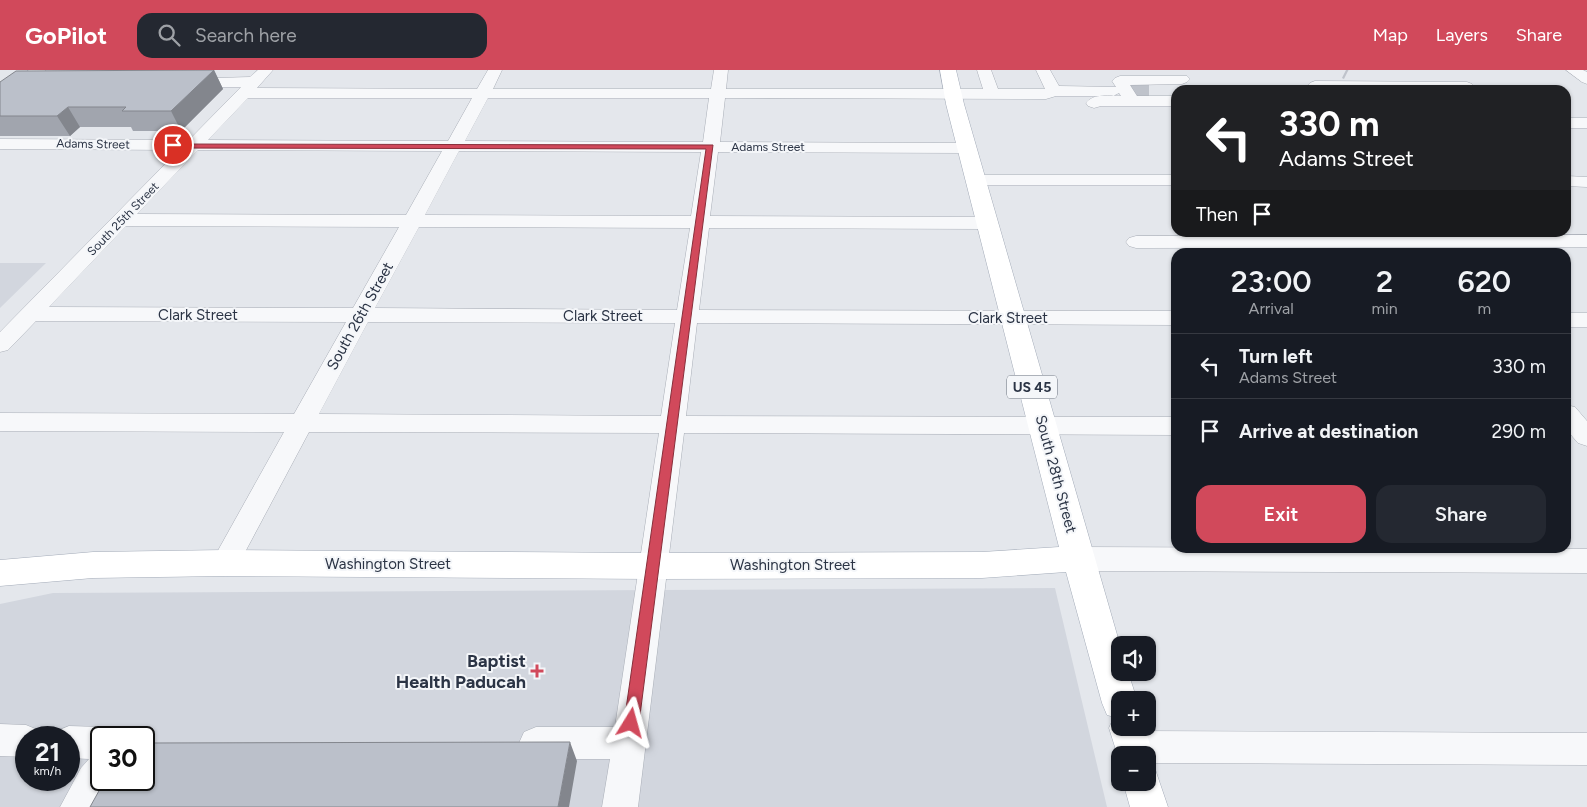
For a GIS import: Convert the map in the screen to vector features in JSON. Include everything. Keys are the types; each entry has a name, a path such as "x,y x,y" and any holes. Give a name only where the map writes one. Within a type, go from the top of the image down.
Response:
{"main road":[{"name":"South 28th Street","path":"952,89 1012,318 1116,691"},
{"name":"Washington Street","path":"0,573 93,565 225,563 653,566 982,565 1078,559"},
{"path":"1145,791 1149,807"}],"street":[{"path":"0,98 39,70"},
{"name":"South 26th Street","path":"225,563 495,70"},
{"path":"984,70 992,93"},
{"path":"1043,70 1054,91"},
{"path":"1573,70 1587,79"},
{"path":"1334,75 1449,72 1464,85"},
{"path":"1334,75 1430,85"},
{"path":"177,82 255,82 482,93 719,82 952,89 992,93 1046,94 1054,91 1184,82"},
{"name":"South 25th Street","path":"0,345 255,82"},
{"path":"620,807 719,82"},
{"path":"21,83 50,83"},
{"path":"952,89 1090,105 1135,85 1171,99"},
{"path":"1135,85 1159,119"},
{"path":"1571,123 1587,123"},
{"name":"Adams Street","path":"0,144 967,148"},
{"path":"975,180 1171,180"},
{"path":"1571,182 1587,182"},
{"path":"122,220 987,223"},
{"path":"1136,242 1587,241"},
{"name":"Clark Street","path":"29,314 1171,318"},
{"path":"1571,320 1587,320"},
{"path":"0,422 1171,426"},
{"name":"Washington Street","path":"1078,559 1587,561"},
{"path":"0,740 15,741"},
{"path":"503,743 629,743"},
{"path":"1131,743 1587,749"},
{"path":"78,807 90,785"}],"shaded area":[{"path":"0,263 46,263 0,308"},
{"name":"Baptist Health Paducah","path":"1055,588 1107,807 0,807 0,604 53,593"}],"building":[{"path":"214,70 171,111 122,111 126,107 68,107 57,116 0,116 0,82 16,71"},
{"path":"570,742 558,807 90,807 99,791 155,791 155,743"}],"tunnel":[{"path":"1131,88 1150,88"}],"place":[{"name":"Baptist Health Paducah","path":"537,671"}],"route":[{"path":"173,145 710,147 631,723"}]}
